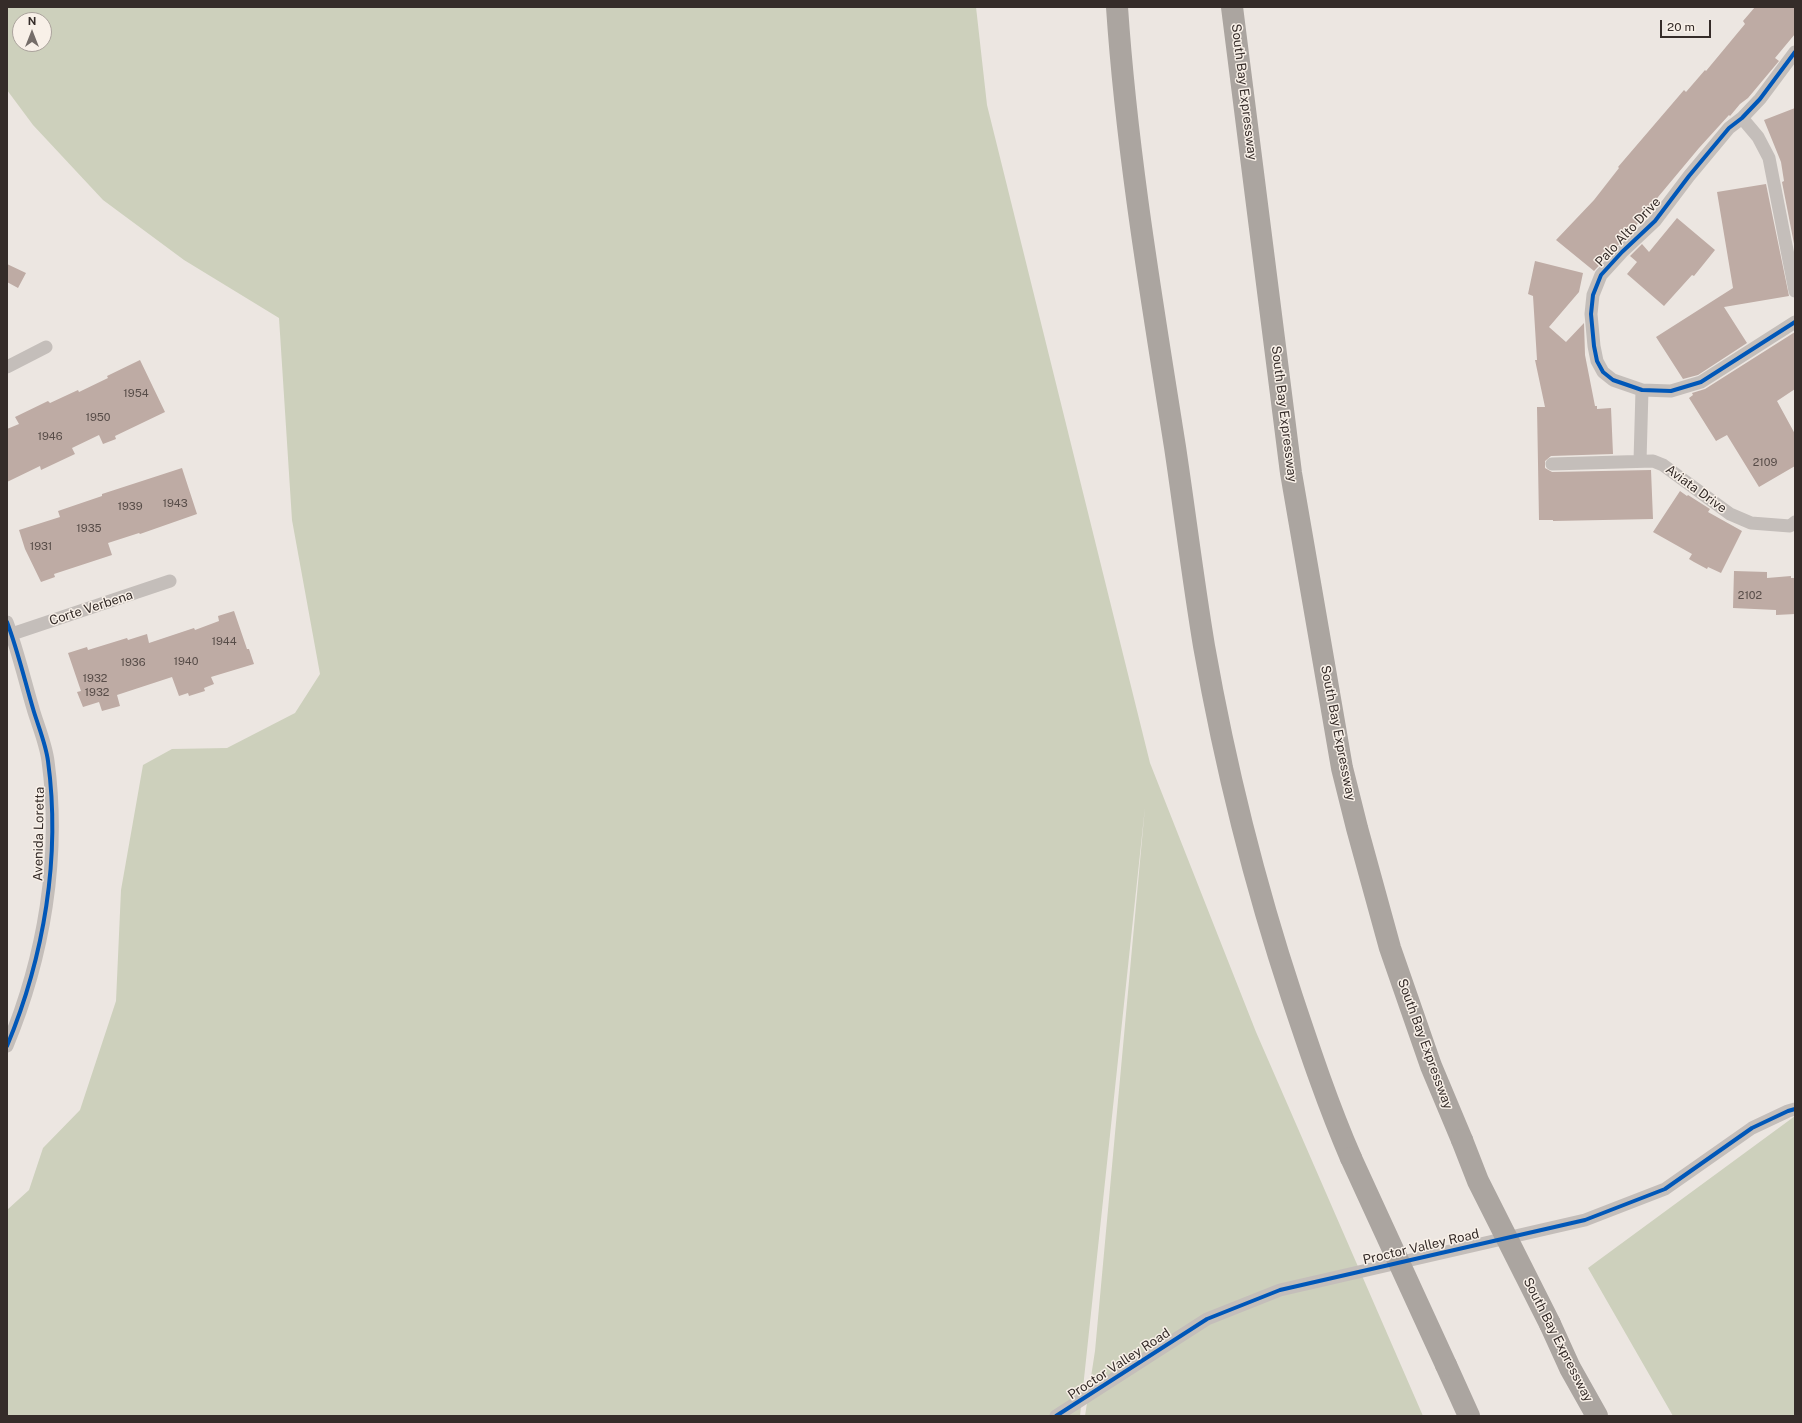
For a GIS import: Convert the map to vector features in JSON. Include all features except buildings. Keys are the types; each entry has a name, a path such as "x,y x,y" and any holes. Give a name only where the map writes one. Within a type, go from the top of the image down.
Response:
{"highway":[{"path":"1117,7 1122,81 1134,182 1194,580 1217,710 1246,840 1276,947 1332,1113 1351,1158 1469,1416"},
{"name":"South Bay Expressway","path":"1232,7 1291,473 1342,768 1361,843 1390,948 1431,1066 1478,1181 1550,1324 1570,1368 1597,1416"}],"street":[{"name":"Palo Alto Drive","path":"1795,52 1760,99 1724,134 1689,176 1655,221 1622,252 1601,275 1593,295 1591,330 1597,361 1604,372 1613,380 1642,390 1671,391 1701,382 1795,322"},
{"path":"1742,118 1758,137 1769,158 1795,291"},
{"path":"7,367 46,347"},
{"path":"1640,461 1642,390"},
{"name":"Aviata Drive","path":"1552,464 1652,461 1663,465 1730,514 1751,523 1792,524"},
{"name":"Corte Verbena","path":"9,628 170,581"},
{"name":"Avenida Loretta","path":"7,1046 25,998 42,931 51,863 52,828 48,760 9,628"},
{"name":"Proctor Valley Road","path":"1056,1416 1207,1319 1280,1290 1585,1220 1665,1189 1752,1128 1795,1109"}],"green space":[{"path":"7,7 976,7 987,105 1150,763 1256,1032 1423,1416 1085,1416 1095,1351 1145,807 1080,1416 7,1416 7,1210 29,1190 43,1148 80,1110 116,1001 121,890 143,765 172,749 227,748 295,713 320,674 292,520 279,318 184,260 103,200 33,125 7,90"},
{"path":"1795,1116 1795,1416 1673,1416 1588,1268"}],"cycle path":[{"path":"1795,52 1760,99 1742,118 1729,128 1689,176 1655,221 1622,252 1601,275 1593,295 1591,314 1597,361 1603,372 1613,380 1642,390 1671,391 1701,382 1795,322"},
{"path":"7,622 47,755 51,797 52,834 50,870 40,942 20,1012 7,1046"},
{"path":"1056,1416 1207,1319 1280,1290 1585,1220 1665,1189 1752,1128 1795,1109"}]}
